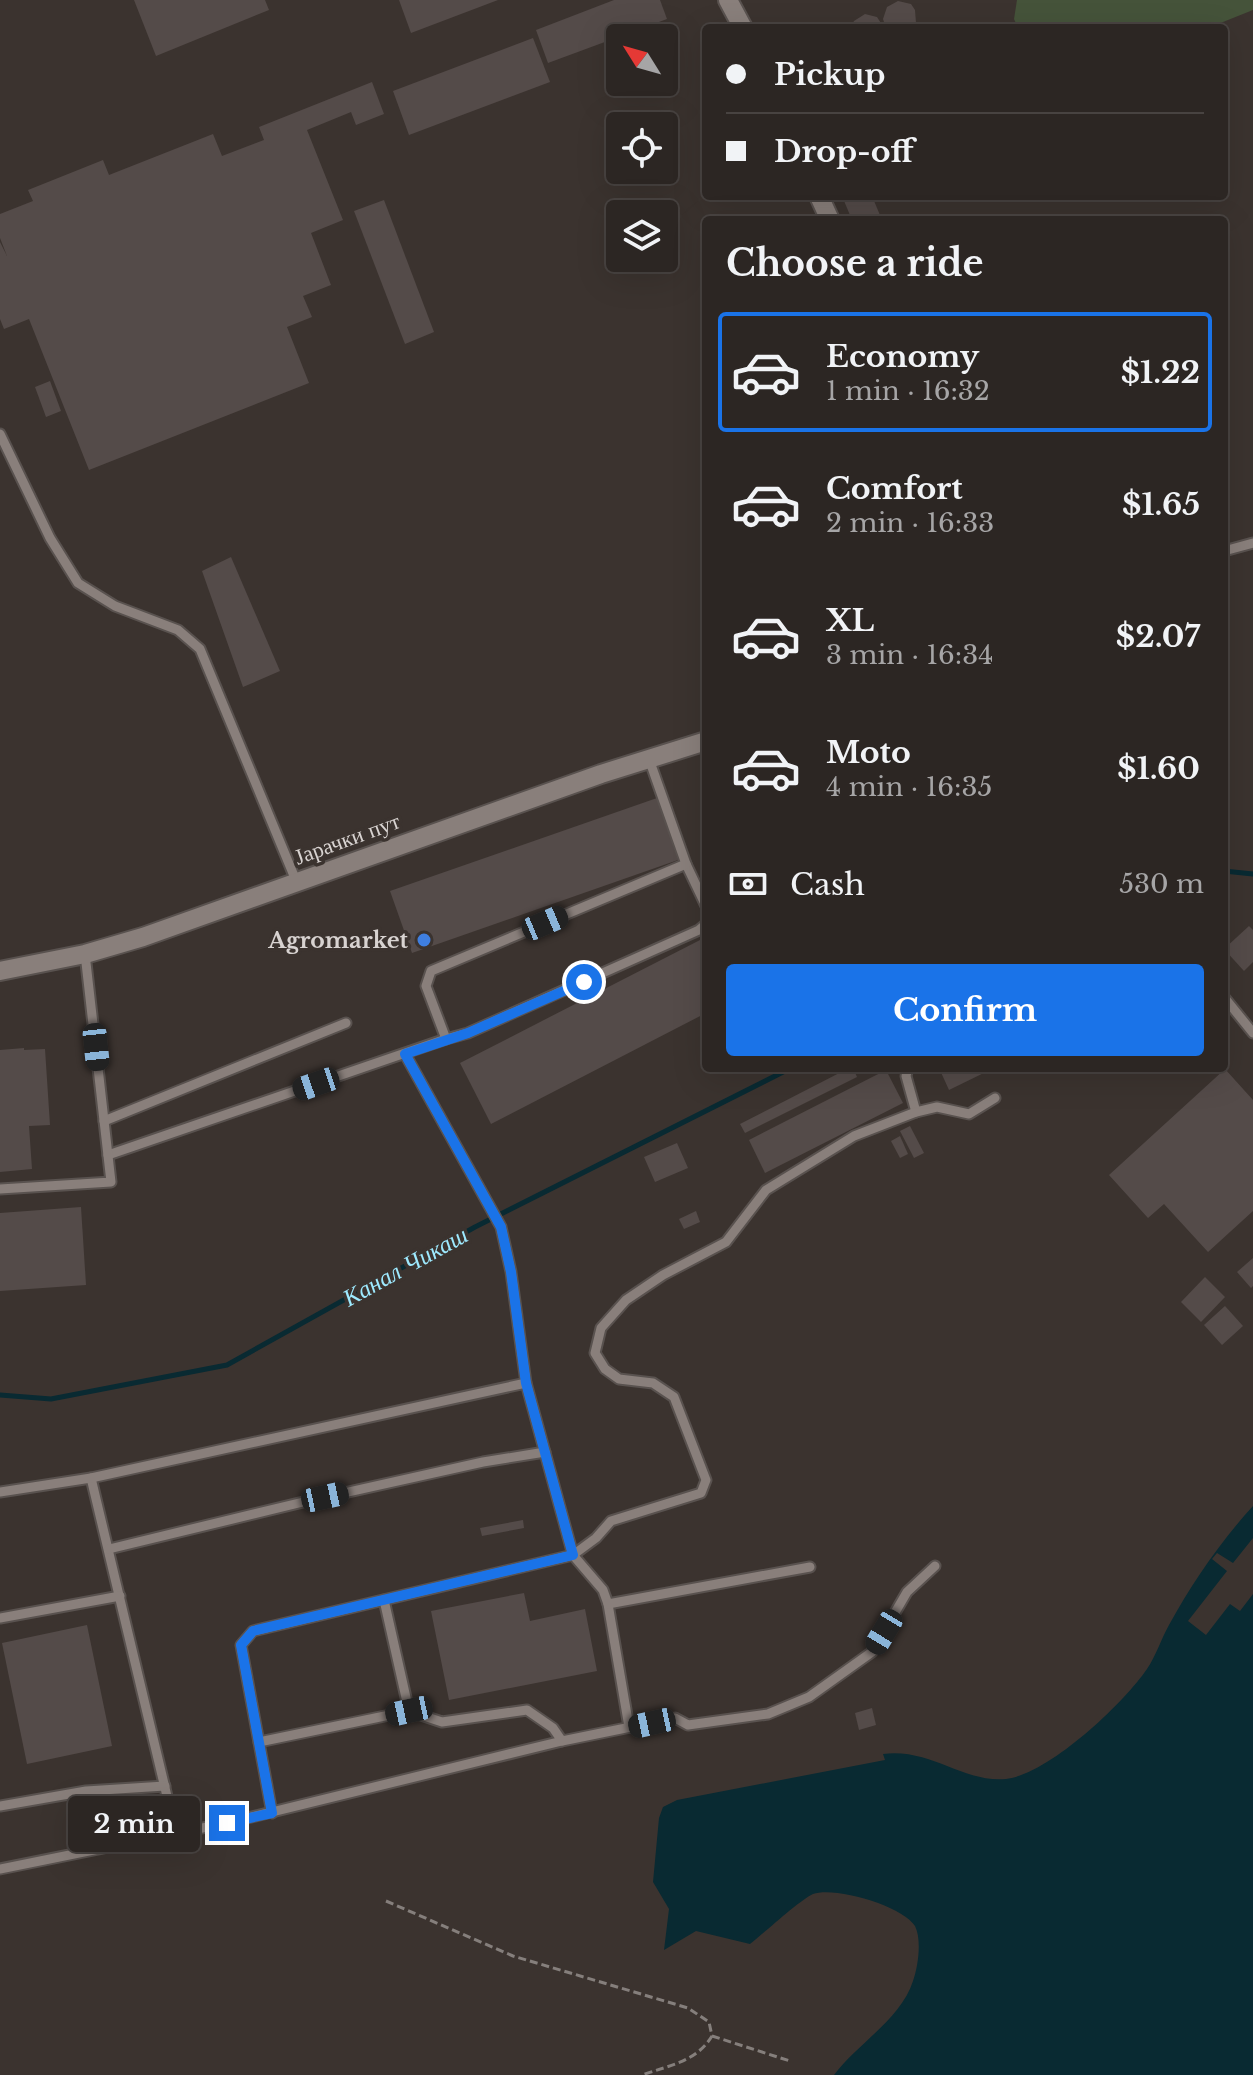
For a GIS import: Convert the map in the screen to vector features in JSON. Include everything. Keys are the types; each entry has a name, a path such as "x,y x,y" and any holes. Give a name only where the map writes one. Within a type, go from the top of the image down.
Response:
{"street":[{"path":"728,0 741,24"},
{"name":"Јарачки пут","path":"0,971 85,954 143,937 702,742"}],"lane":[{"path":"0,434 50,538 78,583 115,606 178,630 200,649 297,883"},
{"path":"1228,550 1253,543"},
{"path":"649,759 686,864 702,898"},
{"path":"446,1039 426,986 431,971 686,864"},
{"path":"108,1155 468,1033 702,927"},
{"path":"0,1189 111,1182 85,954"},
{"path":"1228,1002 1253,1033"},
{"path":"104,1121 346,1023"},
{"path":"405,1054 501,1227 511,1272 526,1383 573,1555 603,1590 608,1604 629,1727"},
{"path":"907,1072 916,1112"},
{"path":"272,1813 241,1645 253,1631 573,1555 596,1538 611,1521 701,1493 706,1480 674,1397 653,1383 619,1379 605,1369 595,1353 601,1328 626,1300 663,1275 726,1242 766,1190 854,1136 937,1107 969,1114 995,1098"},
{"path":"0,1492 91,1478 526,1383"},
{"path":"109,1549 443,1471 545,1452"},
{"path":"91,1478 176,1834"},
{"path":"0,1869 272,1813 629,1727 675,1718 688,1725 768,1714 809,1697 872,1652 907,1592 935,1566"},
{"path":"608,1604 810,1567"},
{"path":"0,1618 120,1596"},
{"path":"384,1600 409,1711"},
{"path":"259,1742 409,1711 442,1722 527,1710 553,1728 562,1741"},
{"path":"0,1806 86,1791 165,1786"}],"path":[{"path":"386,1901 513,1956 688,2008 709,2022 712,2036 702,2051 642,2075"},
{"path":"712,2036 790,2061"}],"green space":[{"path":"1017,0 1253,0 1253,10 1218,24 1016,24"}],"water":[{"path":"1253,1506 1253,2075 834,2075 899,2007 913,1981 918,1954 917,1932 908,1919 883,1905 852,1895 813,1894 750,1944 696,1931 664,1950 669,1909 653,1882 659,1818 663,1807 677,1800 885,1760 883,1754 916,1756 990,1779 1006,1779 1043,1765 1084,1735 1136,1684 1197,1578"}],"pier":[{"path":"1253,1538 1253,1594 1240,1611 1230,1604 1206,1635 1188,1621 1227,1571 1212,1559 1217,1553 1233,1563"}],"building":[{"path":"134,0 265,0 269,10 156,56"},
{"path":"399,0 498,0 411,33"},
{"path":"614,0 660,0 667,19 653,24 606,24 606,42 548,63 536,30"},
{"path":"898,1 911,4 916,23 885,24 887,7"},
{"path":"865,14 877,17 881,24 852,24"},
{"path":"533,38 550,82 409,135 393,91"},
{"path":"372,82 384,114 356,125 351,112 307,130 343,220 311,233 331,285 303,296 312,317 287,327 309,383 89,470 29,319 4,329 0,319 0,242 7,256 0,238 0,214 33,201 28,190 103,160 109,175 213,134 222,156 264,140 259,127"},
{"path":"384,200 434,332 405,344 354,211"},
{"path":"844,200 874,200 880,216 850,216"},
{"path":"50,381 61,411 46,417 35,387"},
{"path":"231,557 280,671 243,687 202,571"},
{"path":"657,798 678,860 412,953 390,891"},
{"path":"1249,926 1253,930 1253,962 1244,971 1228,953 1228,945"},
{"path":"702,939 702,1015 491,1124 460,1063"},
{"path":"45,1049 50,1125 29,1126 32,1169 0,1172 0,1050"},
{"path":"841,1072 855,1072 857,1077 745,1133 740,1124"},
{"path":"882,1072 887,1072 903,1103 765,1173 749,1140"},
{"path":"941,1072 986,1072 949,1090"},
{"path":"1222,1072 1228,1072 1253,1100 1253,1211 1208,1252 1164,1204 1148,1218 1109,1175"},
{"path":"910,1126 924,1153 914,1158 900,1131"},
{"path":"900,1136 908,1154 900,1158 891,1141"},
{"path":"677,1143 688,1168 655,1182 644,1157"},
{"path":"81,1207 86,1285 0,1291 0,1213"},
{"path":"696,1211 700,1222 684,1229 679,1219"},
{"path":"1253,1258 1253,1286 1251,1288 1237,1272"},
{"path":"1205,1277 1225,1297 1201,1322 1181,1302"},
{"path":"1225,1306 1243,1326 1222,1345 1204,1325"},
{"path":"523,1520 524,1528 482,1536 480,1528"},
{"path":"524,1593 530,1621 585,1609 597,1671 449,1700 431,1611"},
{"path":"87,1625 112,1746 27,1764 2,1643"},
{"path":"872,1708 876,1725 859,1730 855,1713"}],"waterway":[{"name":"Канал Чикаш","path":"1228,871 1253,874"},
{"name":"Канал Чикаш","path":"0,1395 51,1399 227,1365 475,1227 783,1072"}],"place":[{"name":"Agromarket","path":"424,940"}],"route":[{"path":"227,1823 272,1813 241,1645 253,1631 573,1555 526,1383 511,1272 501,1227 405,1054 468,1033 584,982"}]}
